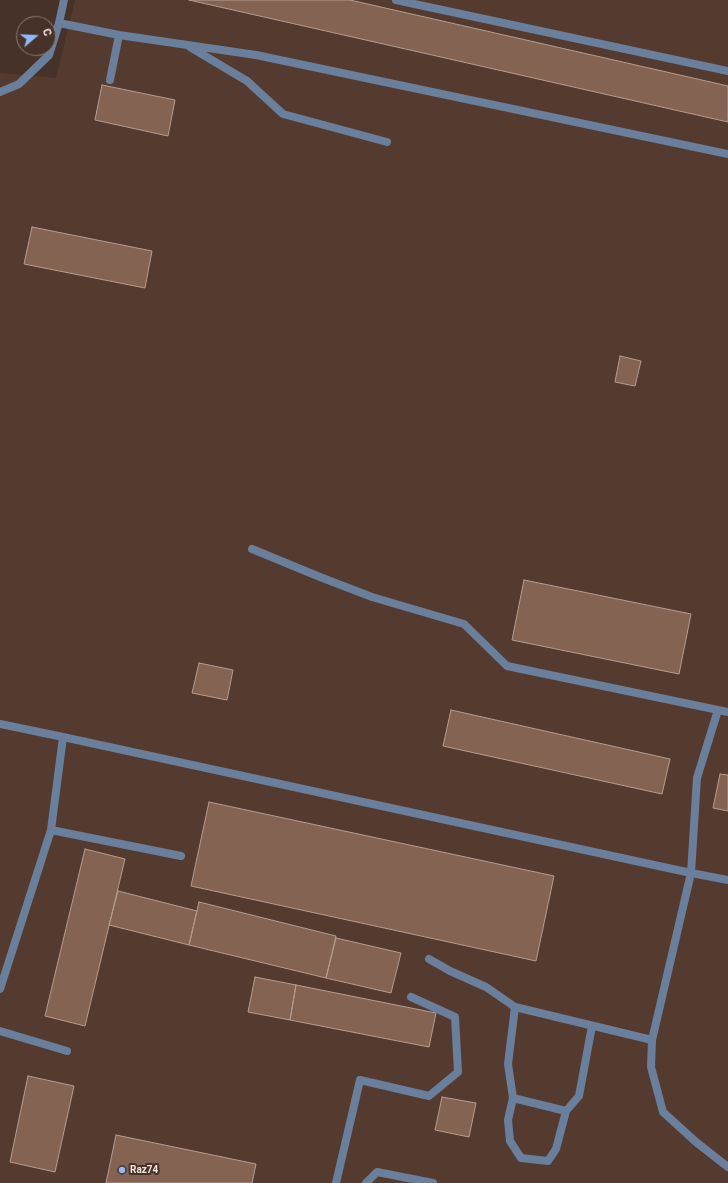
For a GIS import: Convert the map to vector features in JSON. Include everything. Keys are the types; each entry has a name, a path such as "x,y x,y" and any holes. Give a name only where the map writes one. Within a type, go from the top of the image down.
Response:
{"lane":[{"path":"0,92 19,84 49,55 59,23 64,0"},
{"path":"396,0 728,71"},
{"path":"59,23 119,35 256,55 728,154"},
{"path":"110,80 119,35"},
{"path":"186,45 247,81 283,114 387,142"},
{"path":"252,549 372,597 464,624 507,666 728,712"},
{"path":"718,710 697,778 691,872 652,1040 651,1067 663,1112 696,1142 728,1167"},
{"path":"0,724 728,880"},
{"path":"0,989 51,830 63,737"},
{"path":"51,830 181,856"},
{"path":"428,959 450,971 486,987 515,1007 652,1040"},
{"path":"336,1183 360,1080 429,1096 458,1072 455,1017 412,997"},
{"path":"515,1007 508,1064 513,1098 508,1120 510,1141 521,1158 548,1161 556,1149 566,1111 579,1096 592,1026"},
{"path":"0,1031 67,1051"},
{"path":"513,1098 566,1111"},
{"path":"366,1183 377,1172 433,1183"}],"shaded area":[{"path":"75,0 728,0 728,1183 0,1183 0,73 56,78"}],"building":[{"path":"189,0 350,0 728,86 728,122"},
{"path":"102,85 175,100 168,136 95,120"},
{"path":"32,227 152,251 145,288 24,264"},
{"path":"620,356 641,361 635,386 615,382"},
{"path":"524,580 691,614 679,674 512,640"},
{"path":"199,663 233,670 227,700 192,693"},
{"path":"451,710 670,759 662,794 443,746"},
{"path":"720,774 728,775 728,811 713,808"},
{"path":"209,802 554,876 536,961 191,886"},
{"path":"85,849 125,859 85,1026 45,1016"},
{"path":"118,891 197,911 189,945 109,925"},
{"path":"199,902 336,936 326,978 189,945"},
{"path":"336,938 401,953 391,993 326,978"},
{"path":"255,977 296,985 290,1020 248,1012"},
{"path":"296,985 436,1013 429,1047 290,1020"},
{"path":"28,1076 74,1086 55,1172 10,1162"},
{"path":"442,1097 476,1103 469,1137 435,1130"},
{"path":"116,1135 256,1164 252,1183 106,1183"}],"place":[{"name":"Raz74","path":"122,1170"}]}
